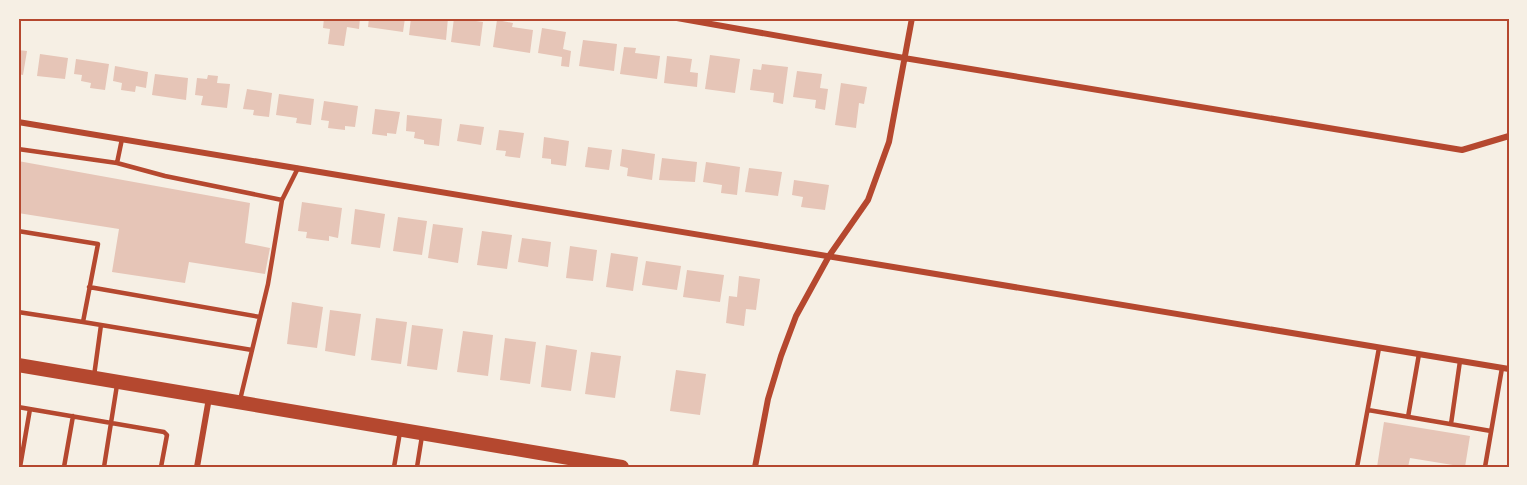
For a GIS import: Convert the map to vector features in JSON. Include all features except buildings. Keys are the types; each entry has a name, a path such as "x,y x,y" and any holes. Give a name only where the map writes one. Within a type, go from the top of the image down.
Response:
{"main road":[{"path":"18,365 422,433 570,463 622,467"}],"street":[{"path":"677,18 904,58 1462,150 1509,136"},
{"path":"755,467 768,399 796,316 829,256 868,200 889,142 912,18"},
{"path":"18,122 1505,369"},
{"path":"197,467 209,397"}],"lane":[{"path":"117,164 122,139"},
{"path":"18,149 117,164 282,200"},
{"path":"239,402 268,284 282,200 298,168"},
{"path":"18,231 98,244 83,322"},
{"path":"89,287 260,317"},
{"path":"18,312 252,350"},
{"path":"93,378 101,325"},
{"path":"1358,467 1379,348"},
{"path":"1408,417 1419,354"},
{"path":"1451,424 1460,361"},
{"path":"1485,467 1505,369"},
{"path":"104,467 117,382"},
{"path":"18,407 164,432 166,435 161,467"},
{"path":"20,467 30,409"},
{"path":"1368,410 1491,431"},
{"path":"64,467 73,416"},
{"path":"394,467 400,430"},
{"path":"417,467 422,433"}]}
